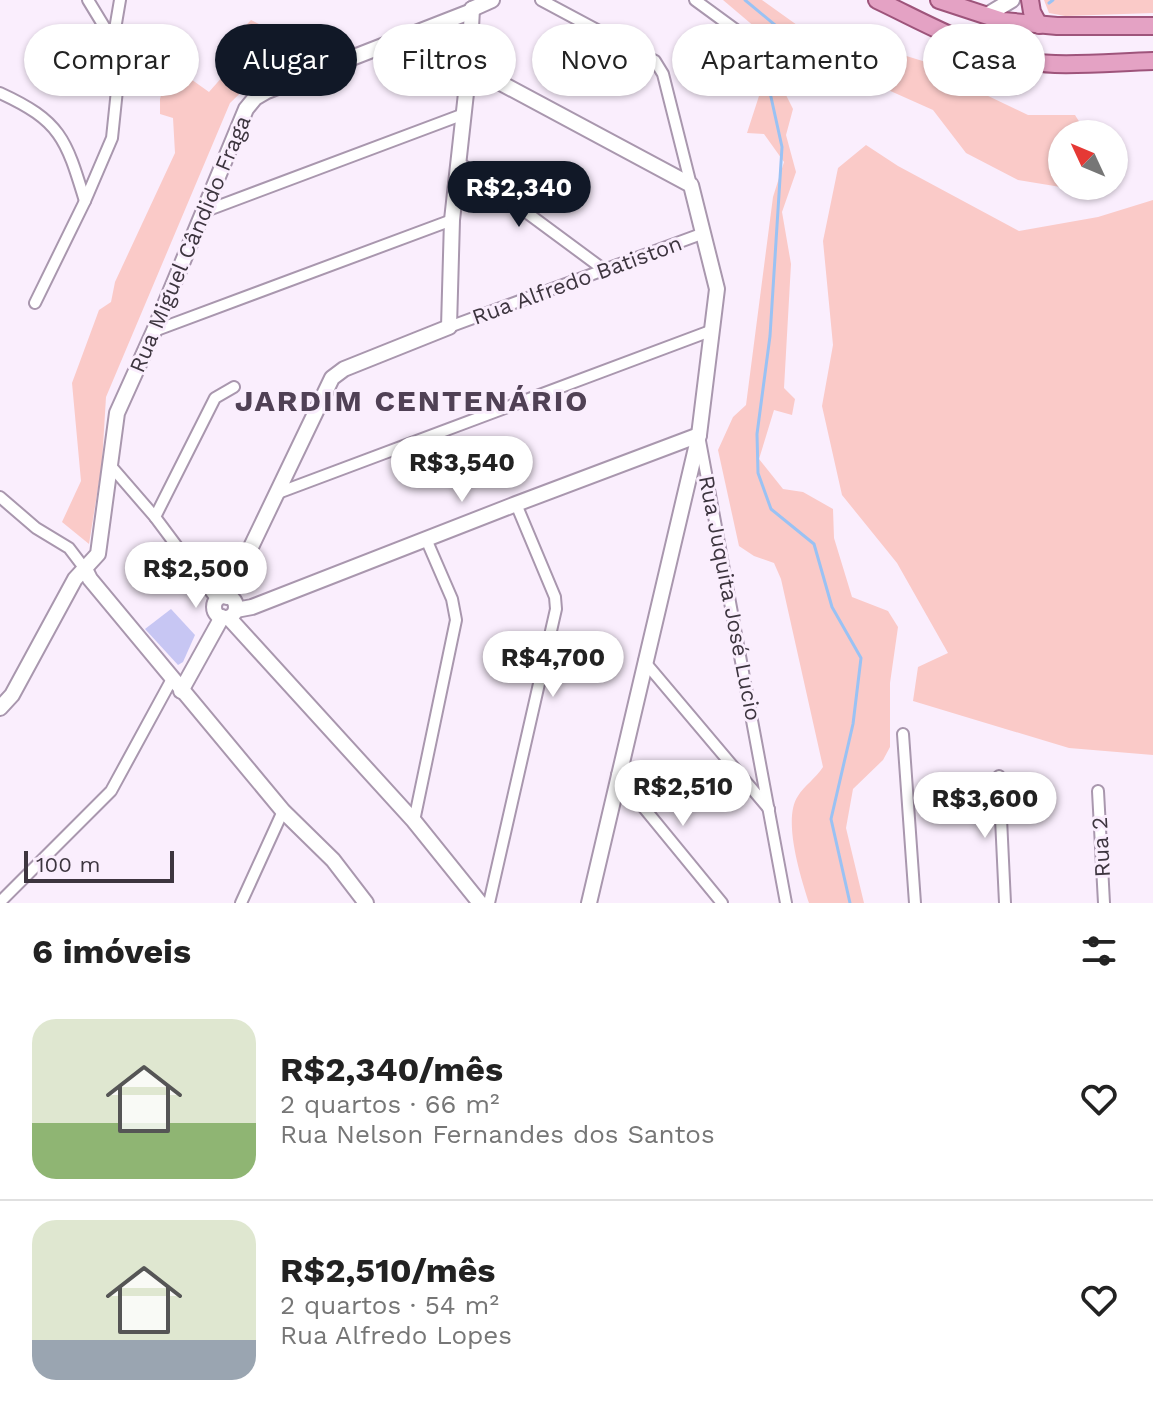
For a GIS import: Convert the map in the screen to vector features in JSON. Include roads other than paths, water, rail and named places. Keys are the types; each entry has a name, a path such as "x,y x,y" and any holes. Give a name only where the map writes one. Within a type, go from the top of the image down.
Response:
{"main road":[{"path":"877,0 928,24"},
{"path":"1030,0 1038,24"},
{"path":"947,24 945,17 954,2 1003,21 1030,24"},
{"path":"977,24 987,15"},
{"path":"1045,25 1153,26"},
{"path":"1045,63 1153,61"}],"street":[{"path":"88,0 103,24"},
{"path":"116,24 120,0"},
{"path":"460,0 472,10 471,24"},
{"name":"Rua Miguel Cândido Fraga","path":"0,708 12,695 75,579 98,554 117,413 242,116 261,94 492,0"},
{"path":"541,0 655,61 663,74 717,289 699,435 617,775 593,900"},
{"path":"695,0 728,24"},
{"path":"987,15 1012,0"},
{"path":"516,91 691,185"},
{"path":"0,93 33,108 55,129 70,152 85,201"},
{"path":"35,303 112,138 116,96"},
{"path":"222,598 278,493 332,378 344,369 449,327 452,220 466,96"},
{"path":"201,212 464,114"},
{"path":"457,161 603,269"},
{"path":"154,331 452,220"},
{"name":"Rua Alfredo Batiston","path":"449,327 704,233"},
{"path":"278,493 713,330"},
{"path":"155,517 215,398 234,387"},
{"path":"229,615 699,435"},
{"name":"Rua Juquita José Lucio","path":"699,435 786,903"},
{"path":"110,465 222,598 234,600 229,615 181,691"},
{"path":"0,497 36,528 69,548 90,579 181,691 283,811 333,860 366,903"},
{"path":"489,903 556,609 555,597 516,504"},
{"path":"414,821 456,620 452,599 426,539"},
{"path":"229,615 414,821 480,903"},
{"path":"644,661 769,810"},
{"path":"0,902 111,791 172,679"},
{"path":"903,734 915,903"},
{"path":"617,775 722,903"},
{"path":"999,776 1005,903"},
{"name":"Rua 2","path":"1098,791 1104,903"},
{"path":"241,903 283,811"}],"waterway":[{"path":"745,0 774,24"},
{"path":"1049,3 1053,0"},
{"path":"771,96 782,147 770,336 757,434 758,473 771,509 814,544 832,607 861,658 853,724 831,819 850,903"}],"district":[{"name":"JARDIM CENTENÁRIO","path":"412,400"}]}
